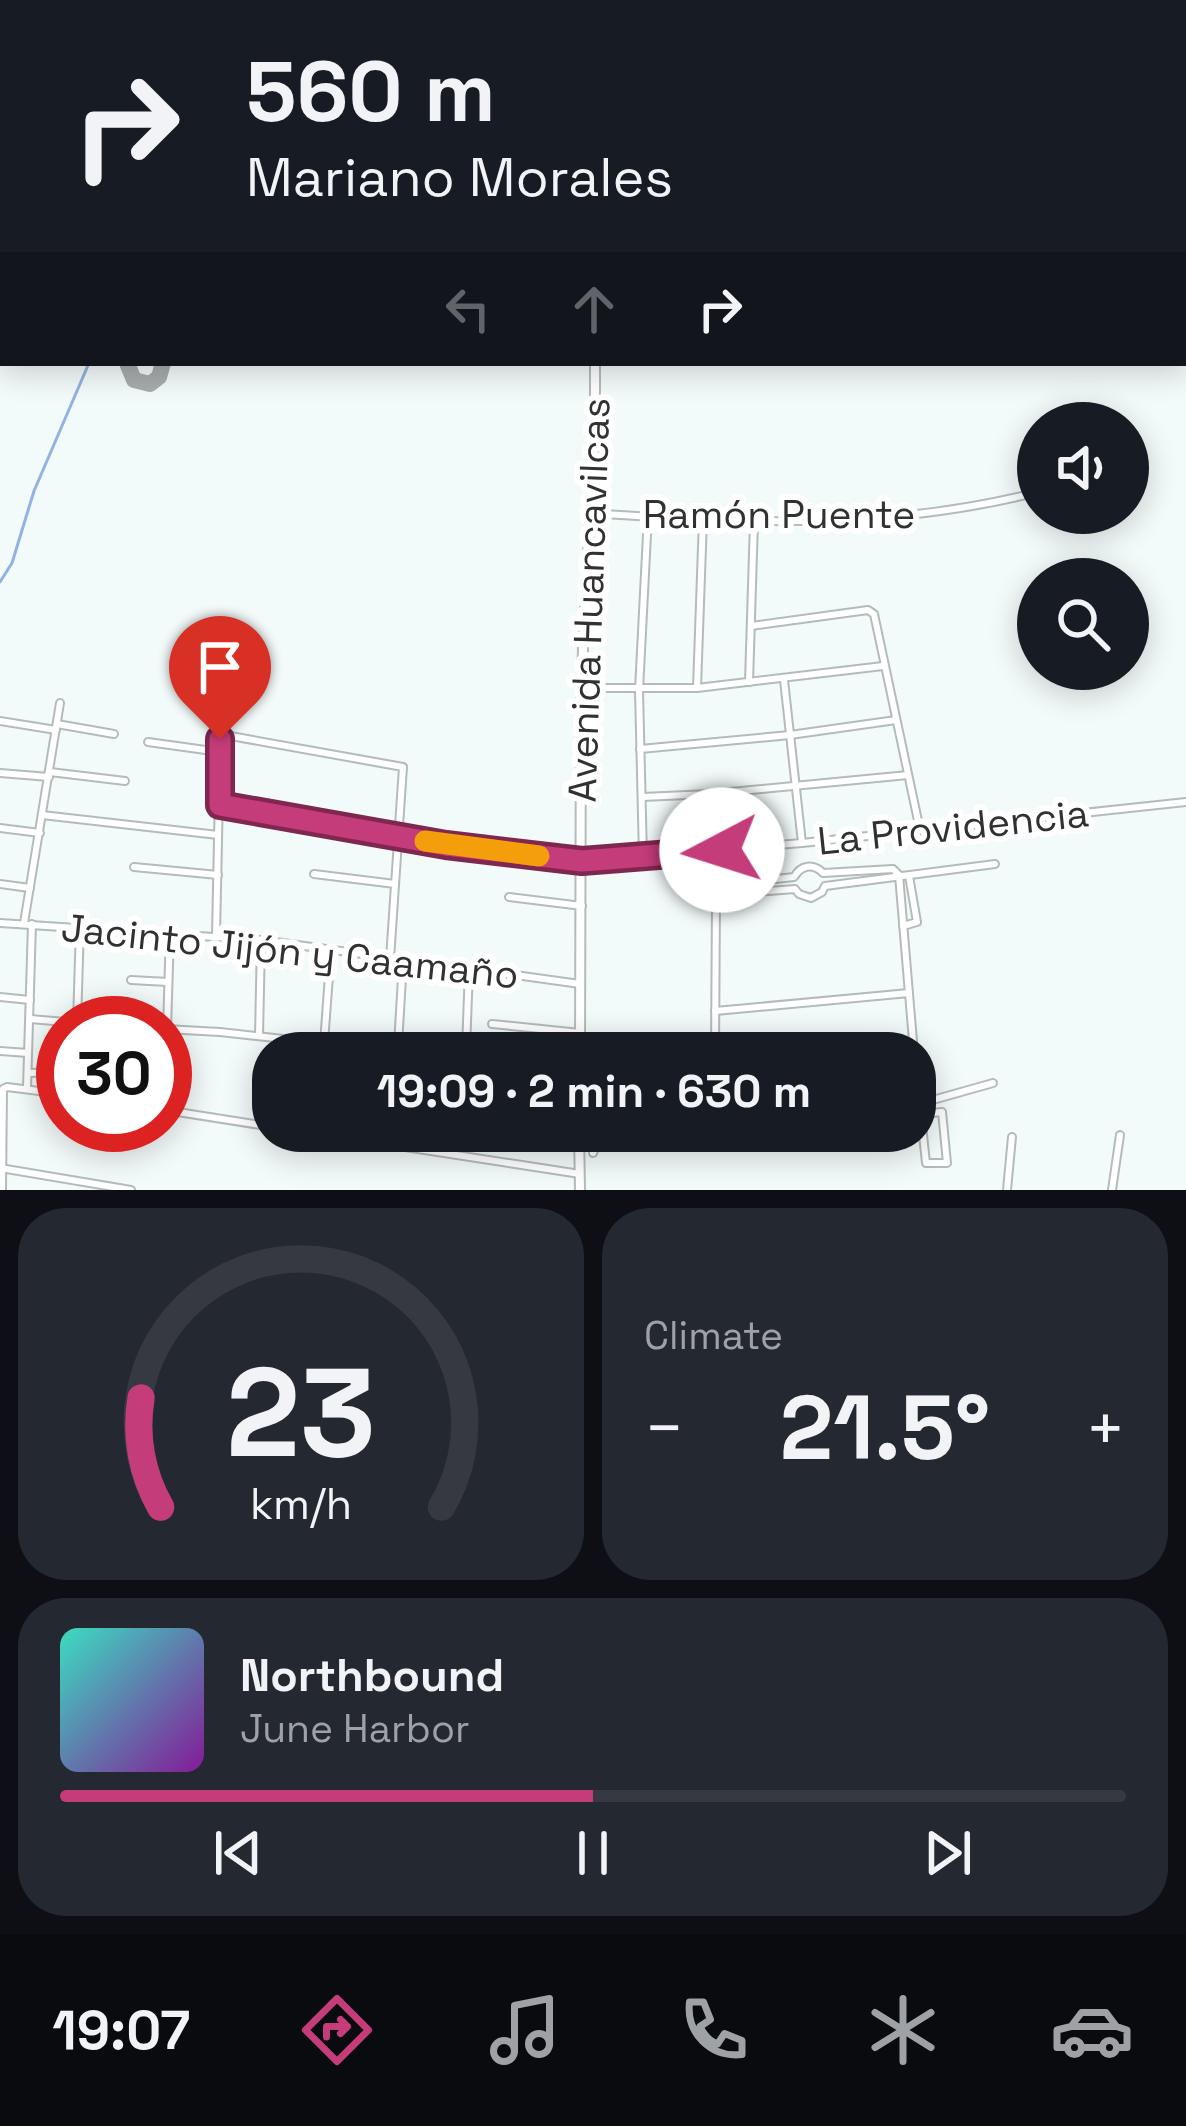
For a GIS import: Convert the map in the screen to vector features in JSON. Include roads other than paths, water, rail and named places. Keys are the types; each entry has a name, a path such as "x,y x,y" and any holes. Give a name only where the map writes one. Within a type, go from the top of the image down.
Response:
{"street":[{"name":"Avenida Huancavilcas","path":"580,1032 581,688 595,366"},
{"name":"Ramón Puente","path":"590,513 839,521 917,516 1017,498"},
{"path":"643,857 639,690 648,515"},
{"path":"697,688 703,519"},
{"path":"749,682 754,521"},
{"path":"751,626 868,610 874,614 920,830"},
{"path":"581,688 697,688 883,666"},
{"path":"784,678 802,843"},
{"path":"27,1088 30,888 60,703"},
{"path":"640,749 896,720"},
{"path":"0,721 114,734"},
{"path":"216,936 220,739 225,735 402,766 390,959"},
{"path":"148,742 220,752"},
{"path":"0,773 125,781"},
{"path":"641,797 908,776"},
{"name":"La Providencia","path":"220,805 446,845 582,861 1186,802"},
{"path":"43,815 219,836"},
{"path":"0,828 40,832"},
{"path":"825,886 819,869 808,866 794,877 795,889 811,898 825,886 995,864"},
{"path":"134,867 218,874"},
{"path":"823,874 893,869 898,875 913,1032"},
{"path":"314,874 395,884"},
{"path":"903,926 914,925 917,918 909,874"},
{"path":"715,1032 718,889 729,883 794,877"},
{"path":"0,884 30,888"},
{"path":"718,895 795,889"},
{"path":"508,897 581,906"},
{"name":"Jacinto Jijón y Caamaño","path":"0,923 261,940 580,984"},
{"path":"78,996 80,926"},
{"path":"167,996 170,932"},
{"path":"259,1032 261,940"},
{"path":"325,1032 331,949"},
{"path":"398,1032 404,961"},
{"path":"467,1032 470,969"},
{"path":"131,980 167,982"},
{"path":"715,1011 909,993"},
{"path":"0,997 30,1000"},
{"path":"30,1019 36,1020"},
{"path":"492,1024 570,1032"},
{"path":"192,1031 252,1035"},
{"path":"0,1052 28,1053"},
{"path":"28,1073 36,1073"},
{"path":"936,1100 993,1083"},
{"path":"2,1190 2,1089 36,1090"},
{"path":"192,1114 252,1123"},
{"path":"921,1114 943,1114 947,1163 927,1164 921,1114"},
{"path":"1112,1190 1120,1135"},
{"path":"1007,1190 1012,1138"},
{"path":"437,1152 580,1174"},
{"path":"579,1152 580,1190"},
{"path":"1,1168 76,1186 129,1190"}],"waterway":[{"path":"0,582 12,563 34,491 88,366"}]}
